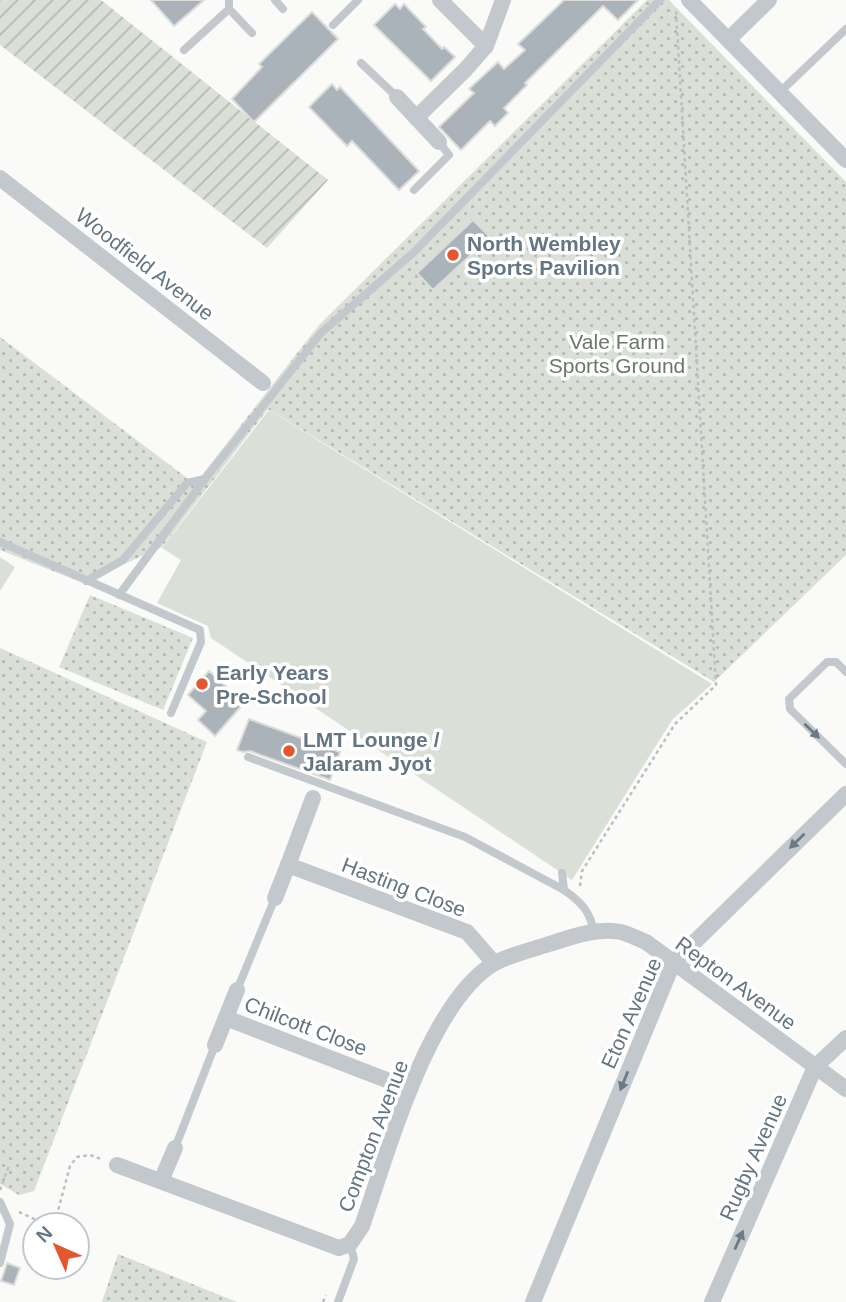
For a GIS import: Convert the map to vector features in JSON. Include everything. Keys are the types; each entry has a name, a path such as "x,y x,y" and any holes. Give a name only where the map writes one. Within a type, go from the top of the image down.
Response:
{"street":[{"path":"440,0 486,46"},
{"path":"416,118 486,46 503,0"},
{"path":"689,0 846,160"},
{"path":"728,40 769,0"},
{"path":"397,97 439,142"},
{"name":"Woodfield Avenue","path":"0,178 263,383"},
{"name":"Eton Avenue","path":"533,1302 673,963 846,794"},
{"path":"275,898 313,799"},
{"name":"Hasting Close","path":"288,865 467,932 495,963"},
{"name":"Repton Avenue","path":"594,932 621,932 646,942 846,1089"},
{"name":"Compton Avenue","path":"117,1165 339,1248 350,1244 362,1226 410,1088 443,1018 470,984 495,963 594,932"},
{"name":"Chilcott Close","path":"215,1045 237,990"},
{"name":"Chilcott Close","path":"226,1018 410,1088"},
{"name":"Rugby Avenue","path":"712,1302 815,1067 846,1038"},
{"path":"161,1181 175,1148"}],"lane":[{"path":"275,0 283,9"},
{"path":"333,25 358,0"},
{"path":"119,596 205,479 321,333 414,252 660,0"},
{"path":"184,50 229,5 252,33"},
{"path":"780,92 846,29"},
{"path":"361,63 397,97"},
{"path":"414,190 449,155 439,142"},
{"path":"86,581 123,561 187,483 205,479"},
{"path":"0,542 200,630 201,642 171,713"},
{"path":"846,672 836,662 827,662 789,699 790,709 846,764"},
{"path":"248,757 465,837 579,900 591,918 594,932"},
{"path":"562,873 564,890"},
{"path":"237,990 275,898"},
{"path":"175,1148 215,1045"},
{"path":"0,1263 10,1224 2,1203"},
{"path":"338,1302 354,1259 350,1244"}],"path":[{"path":"579,900 582,871 675,724 716,685 676,0"},
{"path":"2,1203 43,1223 56,1217 70,1166 77,1157 89,1155 117,1165"},
{"path":"0,1190 9,1166"},
{"path":"323,1302 327,1292"}],"green space":[{"path":"0,0 101,0 328,180 267,248 0,45"},
{"name":"Vale Farm Sports Ground","path":"647,0 669,0 846,182 846,555 714,682 268,409 162,547 83,583 0,550 0,337 195,484 319,325"},
{"path":"269,410 712,684 672,720 572,880 211,638 208,626 157,603 181,560 162,548"},
{"path":"0,557 15,567 0,591"},
{"path":"90,595 193,638 163,710 59,667"},
{"path":"0,648 207,742 34,1191 19,1195 0,1184"},
{"path":"118,1254 237,1302 102,1302"}],"building":[{"path":"151,0 204,0 174,26"},
{"path":"564,0 638,0 618,20 603,6 525,83 527,85 504,108 508,113 495,126 490,121 461,150 439,127 474,93 469,89 498,62 504,69 525,50 518,44"},
{"path":"395,4 400,9 404,4 442,49 444,47 455,57 431,81 374,25"},
{"path":"312,12 338,39 254,122 232,99 262,67 259,64"},
{"path":"332,84 337,90 340,87 419,171 399,190 352,141 347,146 309,107"},
{"name":"North Wembley Sports Pavilion","path":"473,220 490,237 433,290 417,273"},
{"path":"209,671 244,703 215,736 198,720 206,711 188,695"},
{"name":"LMT Lounge / Jalaram Jyot","path":"249,719 340,752 330,780 250,751 237,750"},
{"path":"7,1263 20,1268 14,1285 1,1281"}],"place":[{"name":"North Wembley Sports Pavilion","path":"453,255"},
{"name":"Early Years Pre-School","path":"202,684"},
{"name":"LMT Lounge / Jalaram Jyot","path":"289,751"}]}
